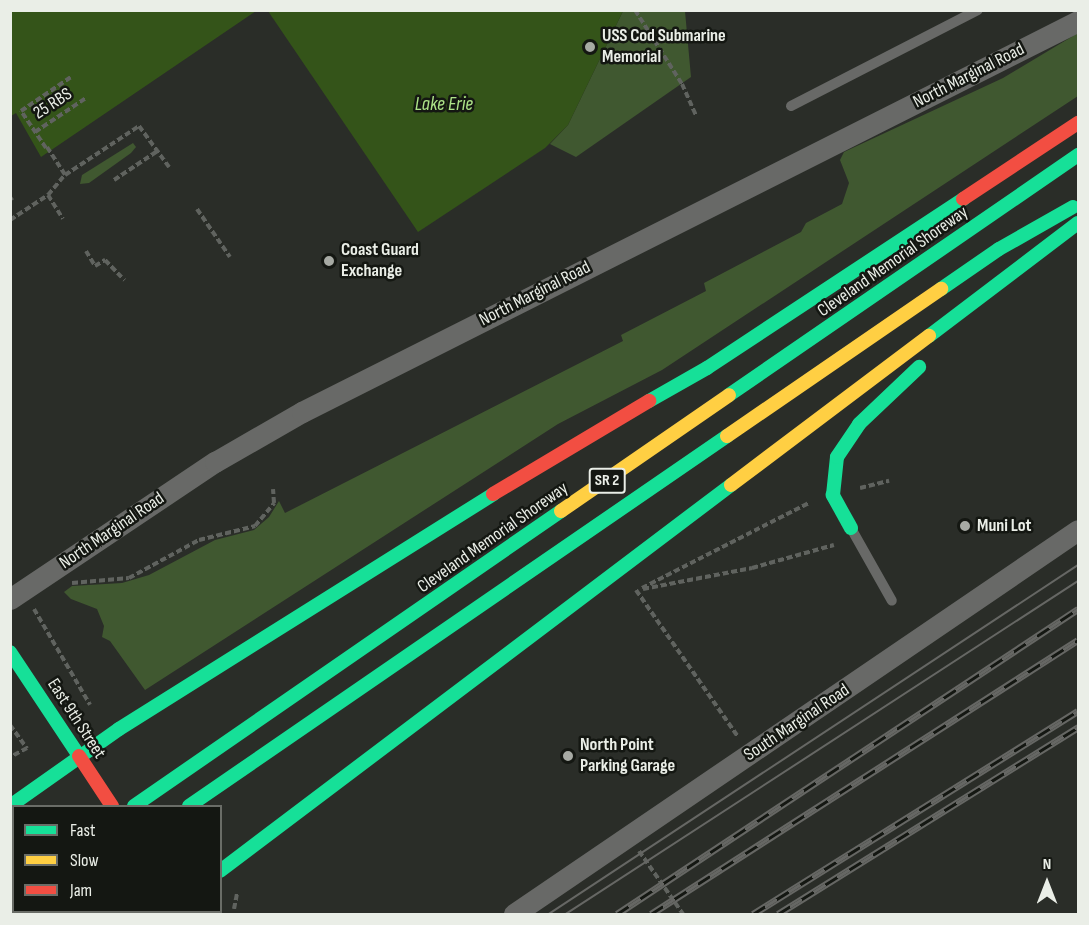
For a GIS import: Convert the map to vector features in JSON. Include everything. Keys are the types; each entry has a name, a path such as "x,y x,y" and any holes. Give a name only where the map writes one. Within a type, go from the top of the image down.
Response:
{"main road":[{"path":"10,806 79,756 578,441 707,368 1078,123"},
{"name":"Cleveland Memorial Shoreway","path":"137,805 1078,155"},
{"name":"SR 2","path":"192,805 999,249 1078,204"},
{"path":"222,869 1017,272 1078,223"},
{"path":"851,528 833,495 832,476 841,448 870,412 1017,272"},
{"name":"East 9th Street","path":"10,652 109,802"}],"street":[{"name":"North Marginal Road","path":"10,599 215,462 302,412 1078,21"},
{"name":"South Marginal Road","path":"514,915 1078,530"}],"lane":[{"path":"791,106 978,10"},
{"path":"851,528 891,601"}],"path":[{"path":"638,11 637,18 682,84 696,116"},
{"path":"65,175 21,111 71,77"},
{"name":"25 RBS","path":"33,130 86,98"},
{"path":"10,220 48,195 65,175 139,126 159,150 169,167"},
{"path":"114,180 159,150"},
{"path":"48,195 63,219"},
{"path":"197,209 230,257"},
{"path":"86,251 95,266 105,260 124,280"},
{"path":"856,489 889,481"},
{"path":"64,588 72,583 129,578 199,540 255,526 274,503 273,489"},
{"path":"636,590 668,578 820,498"},
{"path":"636,590 762,566 832,545 862,549"},
{"path":"636,590 750,754"},
{"path":"40,605 32,611 90,705"},
{"path":"10,725 27,748 10,757"},
{"path":"633,843 683,915"}],"shaded area":[{"path":"623,11 685,11 691,77 576,157 550,144 568,125"},
{"path":"1078,33 1078,96 662,370 558,424 145,690 110,641 102,637 104,626 97,609 71,599 64,592 72,586 122,583 149,575 215,540 254,530 269,517 279,501 285,513 623,341 621,335 706,291 704,283 801,232 806,223 842,204 849,183 840,160 844,152 1003,78"},
{"path":"133,143 136,147 131,153 89,183 80,184 82,175"}],"water":[{"path":"11,10 256,11 41,157 16,113 11,116"},
{"name":"Lake Erie","path":"268,11 623,11 568,125 545,148 418,232"}],"tram line":[{"path":"549,914 1078,565"},
{"path":"566,914 1078,581"}],"railway":[{"path":"617,914 1078,609"},
{"path":"651,914 1078,640"},
{"path":"753,914 1078,711"},
{"path":"778,914 1078,727"}],"traffic: fast":[{"path":"729,395 1078,155"},
{"path":"649,401 707,368 963,199"},
{"path":"941,289 999,249 1073,207"},
{"path":"929,336 1078,223"},
{"path":"851,528 833,495 837,457 859,424 919,367"},
{"path":"190,805 727,436"},
{"path":"222,869 731,485"},
{"path":"10,806 119,729 493,494"},
{"path":"135,805 561,511"},
{"path":"10,652 79,756"}],"traffic: slow":[{"path":"727,436 941,289"},
{"path":"731,485 929,336"},
{"path":"561,511 729,395"}],"traffic: jam":[{"path":"963,199 1078,123"},
{"path":"493,494 649,401"},
{"path":"79,756 111,805"}],"place":[{"name":"USS Cod Submarine Memorial","path":"590,47"},
{"name":"Coast Guard Exchange","path":"329,261"},
{"name":"Muni Lot","path":"965,526"},
{"name":"North Point Parking Garage","path":"568,756"}]}
